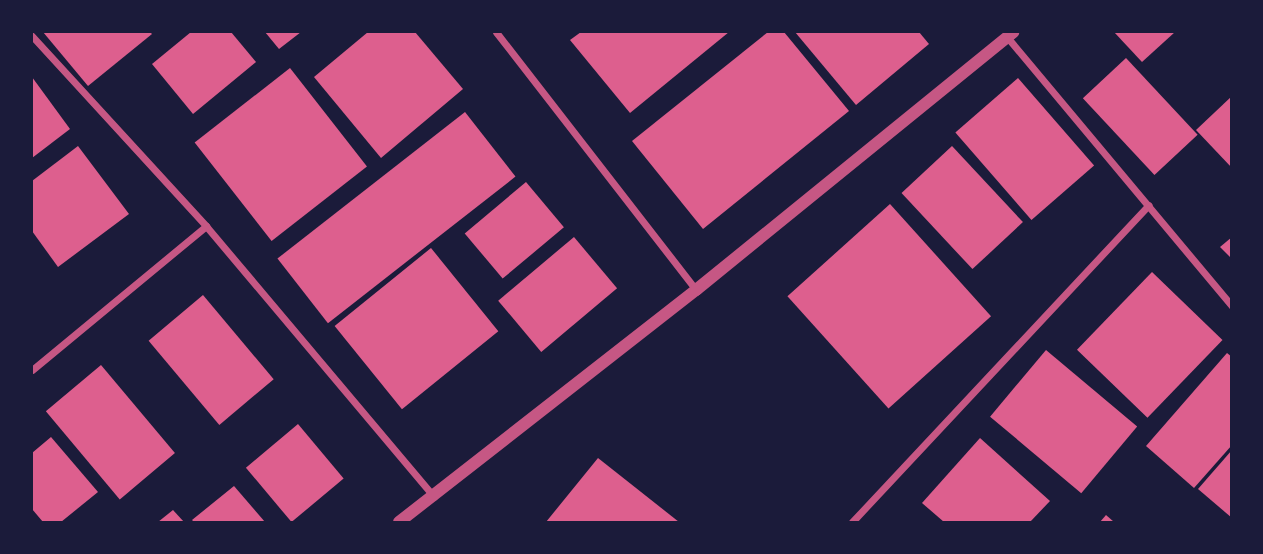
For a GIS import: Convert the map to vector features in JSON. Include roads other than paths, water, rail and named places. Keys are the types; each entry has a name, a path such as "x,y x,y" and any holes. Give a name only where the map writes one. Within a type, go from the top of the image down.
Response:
{"street":[{"path":"496,32 696,290"},
{"path":"399,523 696,290 1011,34 1231,306"},
{"path":"32,36 206,226 434,497"},
{"path":"852,523 1149,205"},
{"path":"32,370 206,226"}]}
